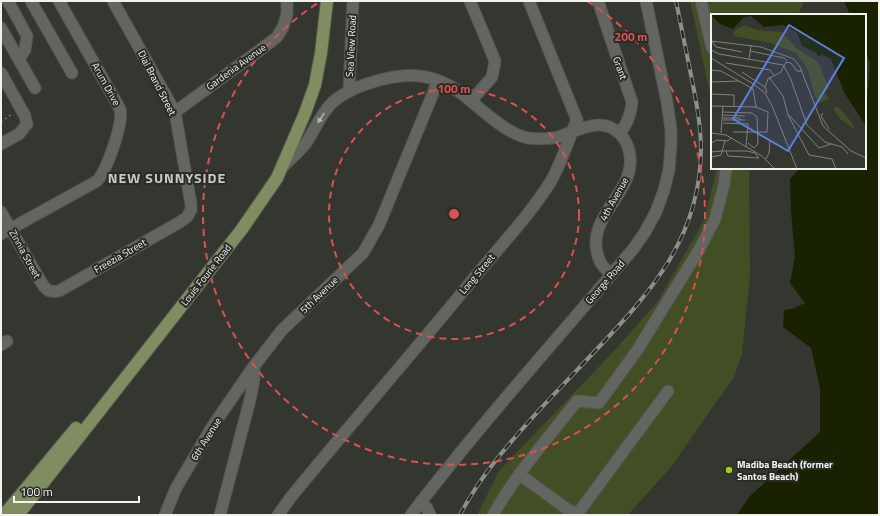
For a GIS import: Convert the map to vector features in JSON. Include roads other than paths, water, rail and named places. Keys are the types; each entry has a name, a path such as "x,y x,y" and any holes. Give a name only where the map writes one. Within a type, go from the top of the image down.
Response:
{"main road":[{"name":"Louis Fourie Road","path":"18,515 242,229 277,178 306,113 315,85 321,52 327,1"},
{"path":"4,515 242,229"}],"street":[{"path":"8,1 27,36 25,50 19,59"},
{"path":"31,1 72,73"},
{"name":"Arum Drive","path":"6,231 97,181 111,155 121,116 120,109 59,1"},
{"name":"Dial Brand Street","path":"113,1 175,112 191,204 191,210 187,217"},
{"name":"Gardenia Avenue","path":"175,112 277,37 283,27 287,14 287,1"},
{"name":"Sea View Road","path":"348,91 353,1"},
{"path":"470,1 495,61 492,77 471,101"},
{"name":"Long Street","path":"278,515 291,497 367,405 490,258 527,217 551,181 560,163 577,120 529,1"},
{"name":"Grant","path":"598,1 632,102 632,111 628,123 620,134"},
{"name":"George Road","path":"411,515 447,467 509,392 638,243 656,212 669,170 672,130 646,1"},
{"path":"701,1 711,44"},
{"path":"1,28 35,88"},
{"path":"1,73 25,116 27,124 19,134 1,144"},
{"path":"283,167 306,143 329,106 339,97 348,91 377,81 397,77 419,76 452,86 507,129 521,136 539,139 549,138 589,125 600,125 616,130 620,134"},
{"name":"5th Avenue","path":"254,366 282,330 363,253 379,225 434,92 436,80"},
{"name":"4th Avenue","path":"612,274 602,266 596,251 595,243 600,225 622,188 630,168 629,148 620,134"},
{"path":"493,515 519,474 577,401 599,403 634,355 709,232 724,185 726,169"},
{"name":"Zinnia Street","path":"1,212 6,231 40,282 47,291 52,292"},
{"name":"Freezia Street","path":"52,292 59,291 187,217"},
{"path":"220,515 250,400 254,379 254,366"},
{"name":"6th Avenue","path":"165,515 176,488 212,427 254,366"},
{"path":"519,474 573,513 578,513 668,391"},
{"path":"421,501 427,508 430,515"}],"railway":[{"path":"460,515 477,485 508,445 617,328 654,284 682,236 692,210 698,181 701,141 696,103 676,1"}],"place":[{"name":"Madiba Beach (former Santos Beach)","path":"729,470"}],"district":[{"name":"NEW SUNNYSIDE","path":"167,177"}]}
